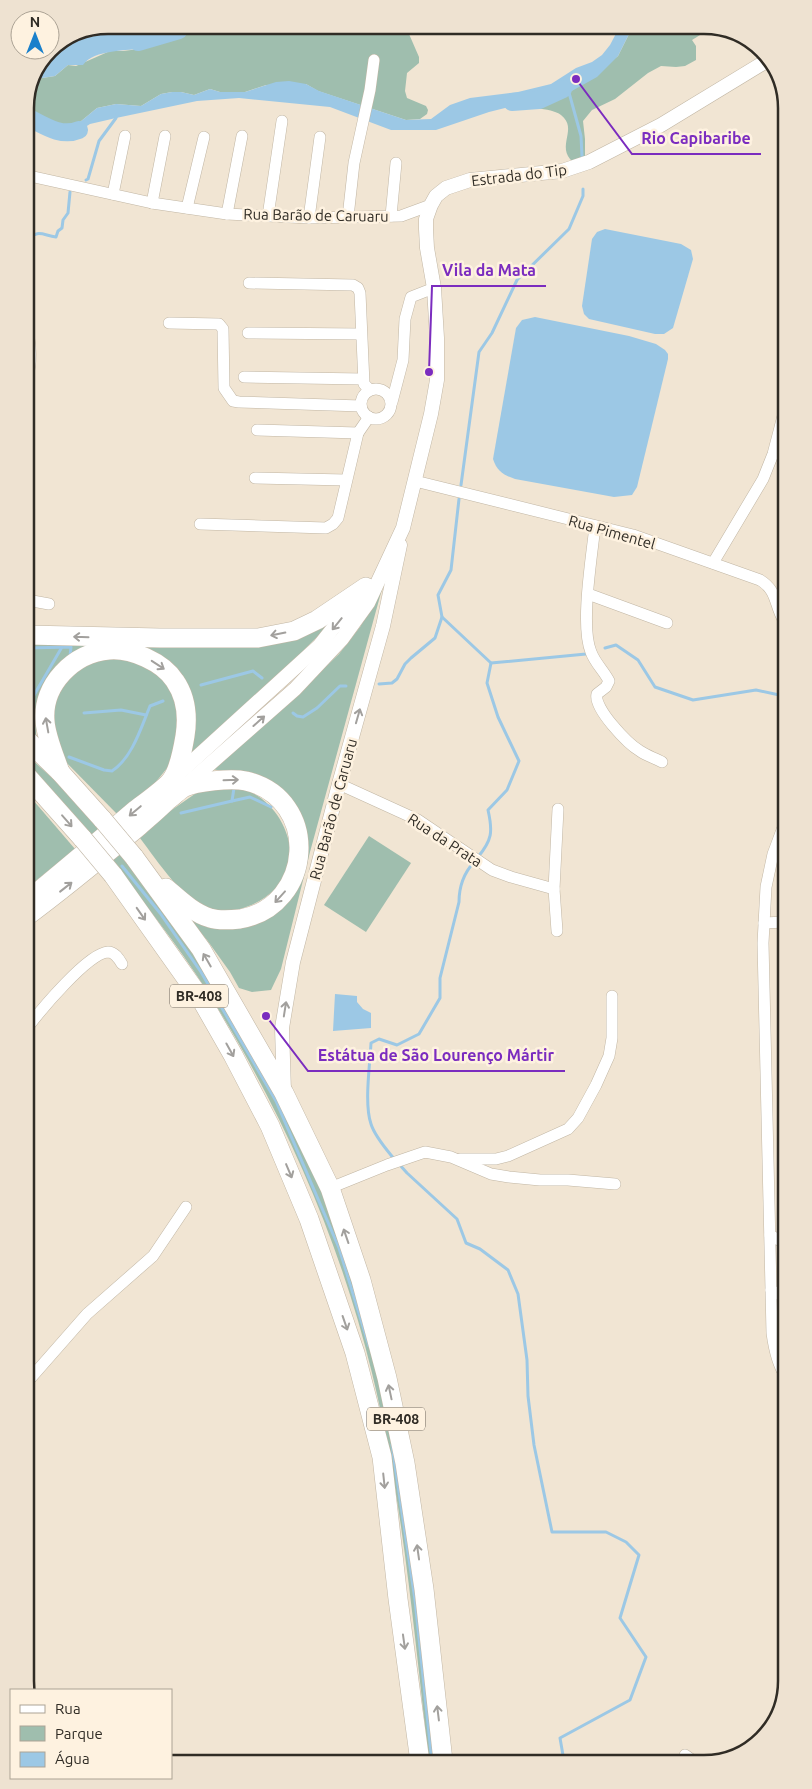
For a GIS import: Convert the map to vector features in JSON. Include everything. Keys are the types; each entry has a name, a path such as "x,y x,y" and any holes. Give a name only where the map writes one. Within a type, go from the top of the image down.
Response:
{"highway":[{"path":"34,635 258,638 294,631 316,620 366,587"},
{"path":"34,911 83,874 177,784 187,725 185,704 175,681 164,670 146,658 130,651 108,650 70,665 53,684 47,700 45,721 60,772"},
{"name":"BR-408","path":"34,747 60,772 136,859 201,949 284,1093 330,1188 363,1289 387,1378 405,1463 424,1589 442,1755"},
{"path":"34,896 177,784 238,779 268,789 280,799 290,812 299,840 299,860 296,873 288,889 277,902 265,911 250,917 233,920 209,918 183,903 136,859"},
{"name":"BR-408","path":"34,783 113,874 201,999 270,1126 315,1236 355,1352 382,1457 398,1599 419,1755"},
{"path":"34,790 52,802"}],"street":[{"path":"348,217 354,163 370,90 374,60"},
{"name":"Estrada do Tip","path":"431,205 436,196 446,188 457,183 470,180 562,171 589,162 661,125 763,63"},
{"path":"268,216 282,121"},
{"path":"113,194 125,136"},
{"path":"152,203 165,136"},
{"path":"227,214 242,136"},
{"path":"187,208 204,137"},
{"path":"309,218 320,137"},
{"path":"396,163 396,216 426,219"},
{"name":"Rua Barão de Caruaru","path":"34,177 152,203 227,214 309,218 396,216 431,205"},
{"name":"Rua Barão de Caruaru","path":"284,1093 282,1028 298,944 339,784 383,626 437,380 434,288 427,248 426,219 431,205"},
{"path":"249,283 353,286 358,288 360,293 364,384 370,390"},
{"path":"392,402 388,393 384,390 370,390 363,396 361,406 369,418 374,419 383,418 390,411 404,360 407,307 411,297 434,288"},
{"path":"169,323 219,324 223,329 224,388 233,401 361,406"},
{"path":"248,333 362,334"},
{"path":"244,376 364,379"},
{"path":"384,390 399,376"},
{"path":"200,524 326,528 333,524 338,518 358,433 369,418"},
{"path":"257,430 358,433"},
{"path":"712,563 763,479 778,435"},
{"path":"255,478 346,480"},
{"name":"Rua Pimentel","path":"415,481 633,535 760,580 773,591 778,605"},
{"path":"177,784 319,646 366,587 408,508"},
{"path":"595,526 588,594 587,626 590,650 608,682 606,687 596,696 597,703 615,727 639,751 662,762"},
{"name":"Rua Barão de Caruaru","path":"177,784 295,689 342,638 368,603 403,528"},
{"path":"588,594 667,623"},
{"path":"34,601 49,604"},
{"name":"Rua da Prata","path":"339,784 418,820 492,870 554,889"},
{"path":"557,931 554,889 558,809"},
{"path":"778,841 766,887 764,923 772,1333 778,1359"},
{"path":"764,923 778,922"},
{"path":"34,1020 61,988 102,953 110,952 114,954 122,964"},
{"path":"456,1159 496,1159 508,1156 568,1129 578,1118 596,1085 608,1056 612,1038 612,996"},
{"path":"330,1188 425,1152 456,1159 491,1174 540,1180 616,1184"},
{"path":"34,1374 87,1314 153,1256 186,1207"},
{"path":"770,1235 778,1240"},
{"path":"771,1290 778,1294"}],"green space":[{"path":"159,34 409,34 419,57 419,63 407,73 405,91 407,98 426,106 427,114 420,119 406,120 318,91 306,84 266,85 245,92 220,92 210,89 194,95 172,92 161,94 141,106 116,104 97,108 80,122 70,125 43,121 34,116 35,94 40,78 55,76 68,65 76,66 110,51 147,48 162,38"},
{"path":"629,34 702,34 692,40 696,46 696,60 685,66 661,66 648,73 615,99 592,110 583,121 585,158 573,162 568,156 566,144 568,126 566,120 561,115 544,109 510,107 570,92 618,56"},
{"path":"382,589 310,852 281,969 271,990 252,992 239,988 207,940 188,918 238,928 254,925 283,903 299,825 232,772 210,769 302,689 339,654 360,627"},
{"path":"339,615 287,667 190,754 196,726 192,697 128,647 55,670 39,694 35,722 37,743 34,740 34,643 247,648 283,642 318,630"},
{"path":"96,658 133,659 169,682 182,719 172,762 155,783 117,814 60,756 49,714 63,681"},
{"path":"34,761 102,827 91,840 34,780"},
{"path":"235,788 252,793 273,809 287,833 290,860 287,872 273,891 251,905 239,909 214,911 194,902 176,885 137,834 202,789"},
{"path":"34,801 75,849 34,882"},
{"path":"369,836 411,863 366,932 324,905"},
{"path":"117,849 191,948 256,1053 318,1180 343,1243 387,1396 438,1755 428,1755 400,1518 383,1421 372,1373 343,1272 325,1223 283,1127 234,1035 196,974 108,856"}],"water":[{"path":"108,34 159,34 162,38 147,47 103,53 88,60 83,65 68,65 55,76 40,78 52,60 60,60 60,52 80,39"},
{"path":"616,34 629,34 618,56 597,77 570,92 489,112 436,130 391,130 330,107 239,98 197,101 116,118 90,124 76,133 60,133 46,127 34,129 34,116 43,121 70,125 80,122 97,108 116,104 141,106 161,94 181,92 194,95 210,89 220,92 245,92 276,82 289,81 306,84 319,91 406,120 431,119 450,105 470,98 518,92 551,84 576,68 592,62 602,55"},
{"path":"605,229 681,244 691,250 693,259 673,328 664,334 655,334 589,319 584,314 582,306 592,239 597,232"},
{"path":"535,317 629,336 656,344 668,354 637,487 632,495 614,497 515,479 504,474 496,467 493,459 516,328 522,320"},
{"path":"335,994 357,996 357,1002 363,1009 371,1013 371,1028 333,1031"}],"waterway":[{"path":"138,42 165,34"},
{"path":"512,102 539,100 563,89"},
{"path":"568,89 581,136 582,156"},
{"path":"86,180 88,179 99,141 117,114"},
{"path":"34,120 58,131 72,132 79,130"},
{"path":"461,485 479,352 492,333 517,280 569,229 583,196 583,189"},
{"path":"34,235 44,234 56,237 68,213 70,192"},
{"path":"459,499 451,570 438,595 442,617 491,663 487,683 498,717 519,761 507,790 488,810 491,824 489,840 478,857"},
{"path":"379,684 392,683 397,679 405,664 435,638 442,617"},
{"path":"605,648 616,645 638,660 655,687 693,700 756,690 778,695"},
{"path":"34,695 62,647"},
{"path":"34,648 71,647 70,656"},
{"path":"491,663 586,654"},
{"path":"201,685 253,671 262,678"},
{"path":"293,713 303,717 317,708 340,686 346,686"},
{"path":"69,757 104,770 112,771 130,751 150,706 163,701"},
{"path":"84,713 121,710 146,715"},
{"path":"181,813 232,801 234,788"},
{"path":"232,801 250,797 271,807"},
{"path":"395,1160 375,1134 369,1116 368,1095 371,1043 379,1039 397,1045 419,1034 440,998 440,978 459,902 461,886 467,871 474,862"},
{"path":"122,866 160,913 201,972 276,1101 339,1248 369,1346"},
{"path":"399,1164 457,1219 466,1243 480,1249 508,1270 518,1294 527,1360 528,1396 534,1445 552,1532 606,1532 626,1542 639,1555 620,1618 646,1657 630,1700 560,1738 563,1755"},
{"path":"392,1445 415,1600 431,1755"}],"place":[{"name":"Rio Capibaribe","path":"576,79"},
{"name":"Vila da Mata","path":"429,372"},
{"name":"Estátua de São Lourenço Mártir","path":"266,1016"}]}
